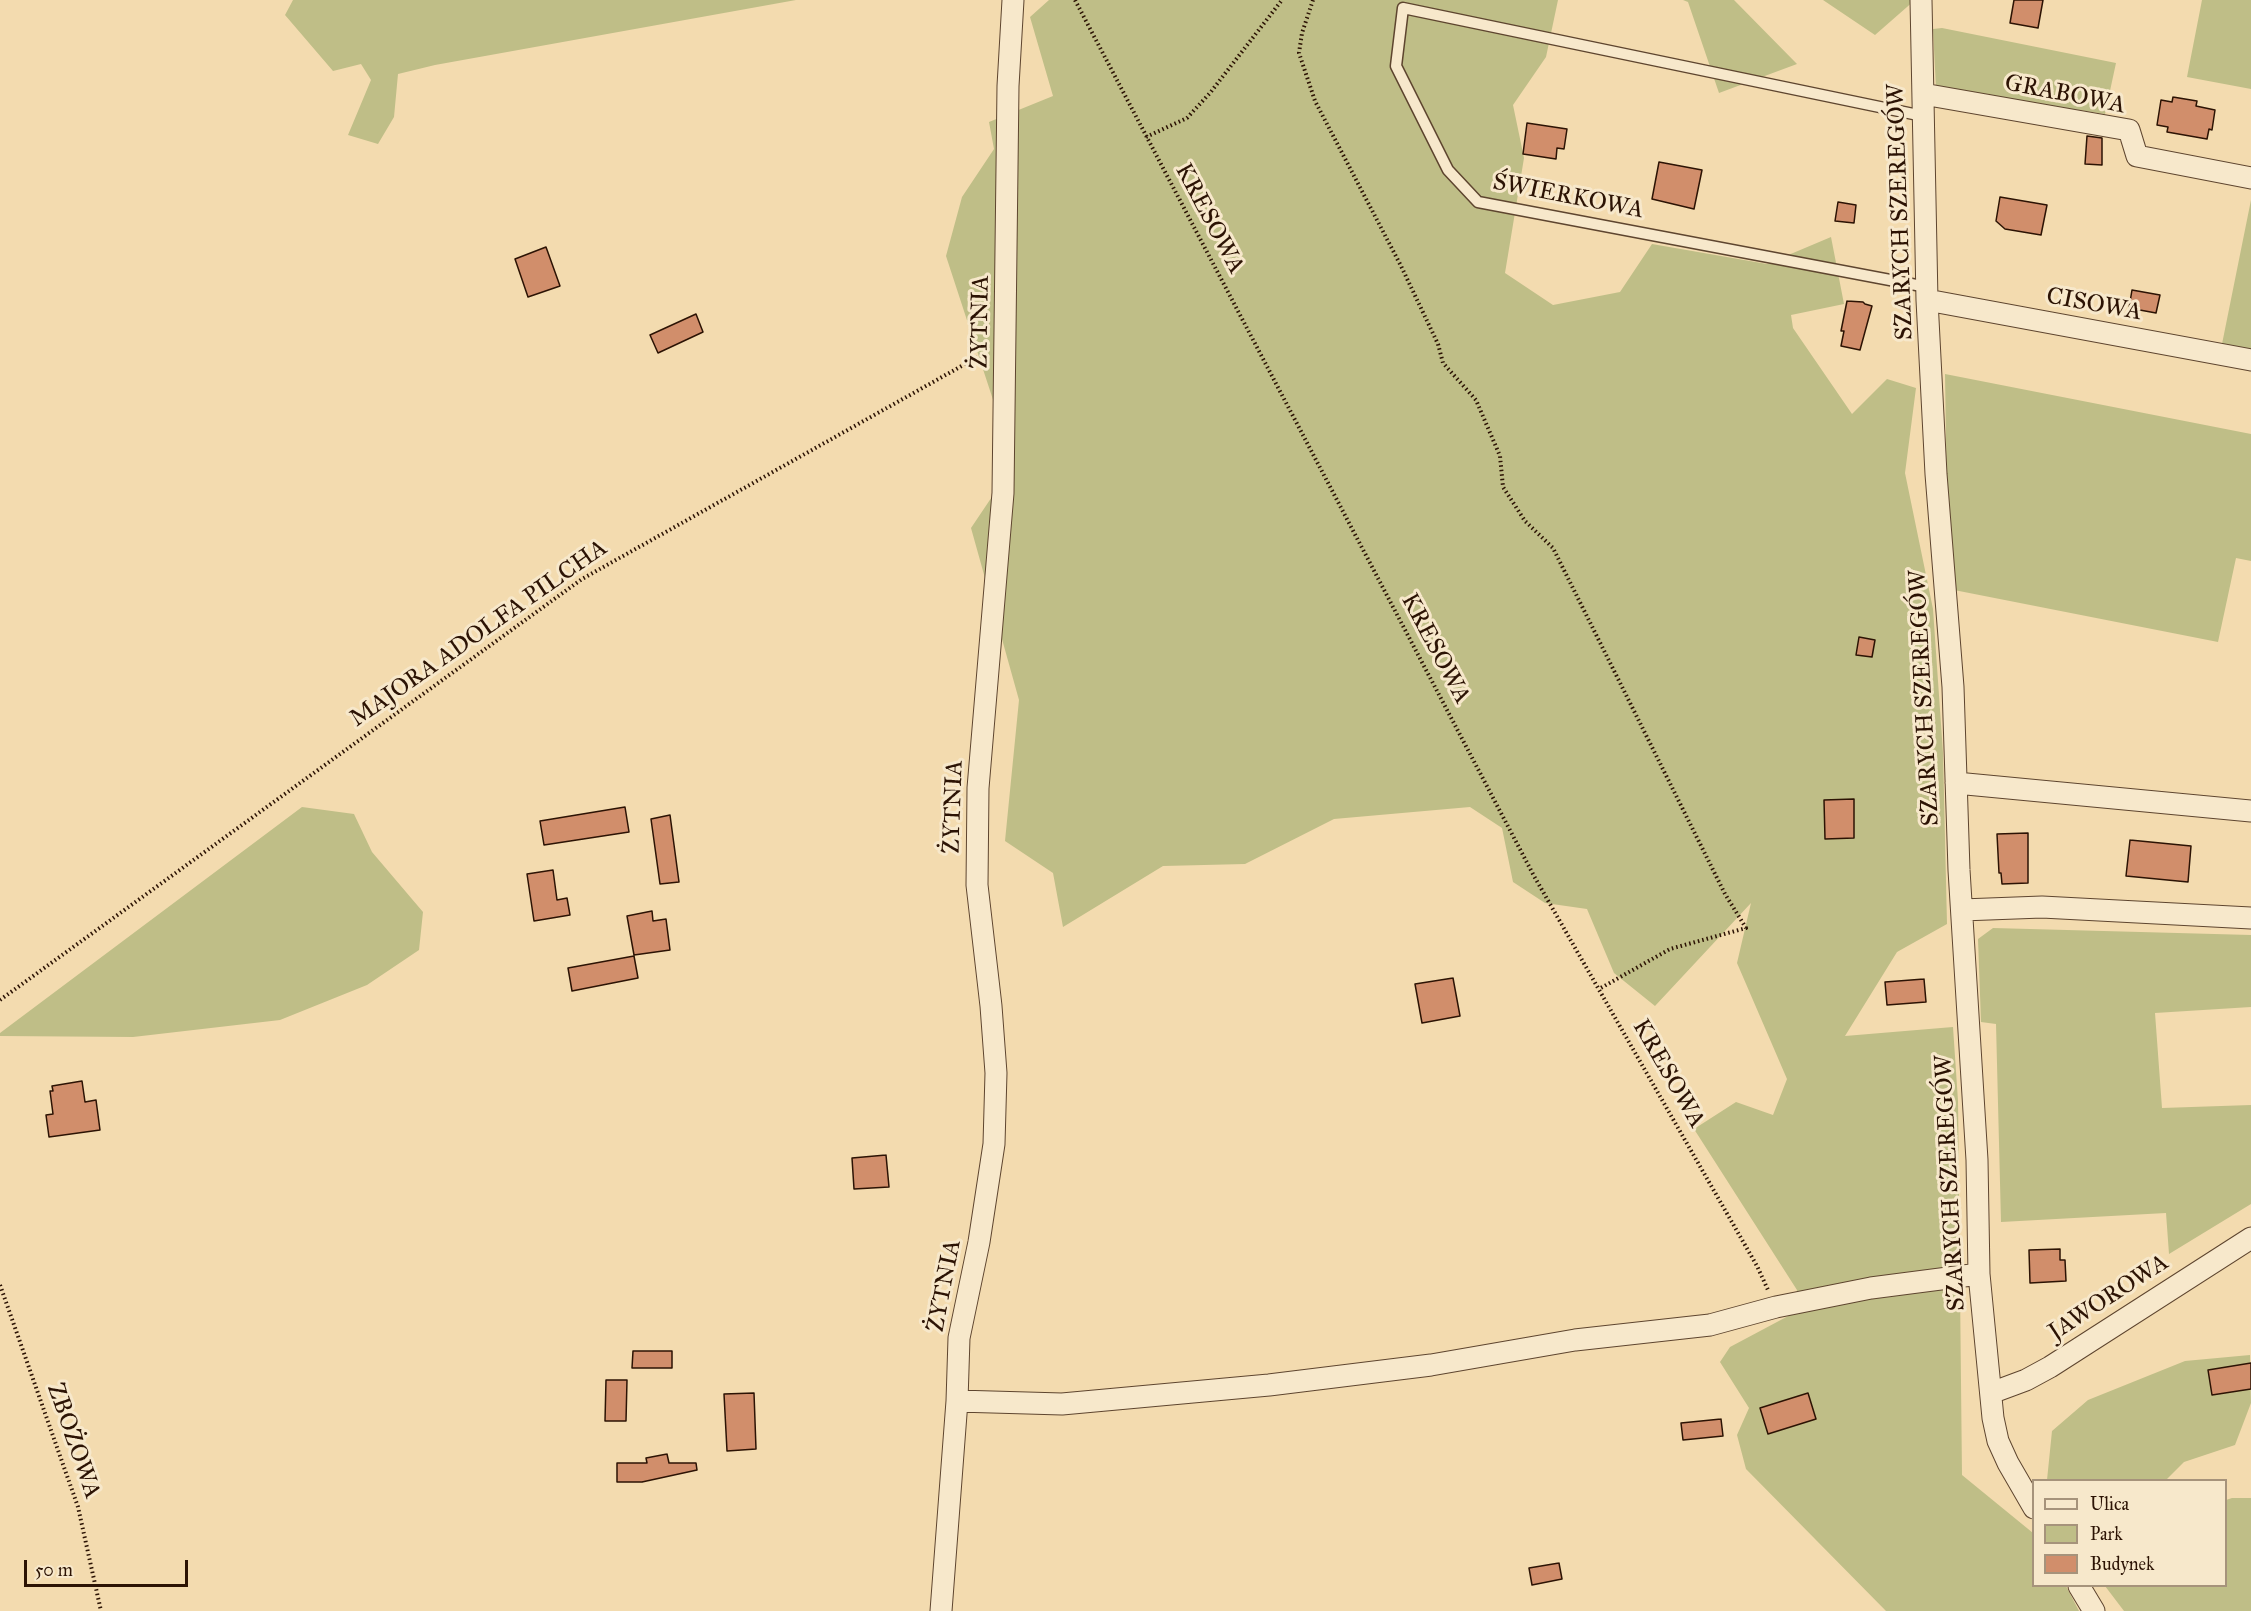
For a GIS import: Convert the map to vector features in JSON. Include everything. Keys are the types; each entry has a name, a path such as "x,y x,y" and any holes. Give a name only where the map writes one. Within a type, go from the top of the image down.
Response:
{"street":[{"name":"ŻYTNIA","path":"940,1611 957,1401 959,1338 979,1242 994,1144 996,1073 977,885 978,788 1003,493 1008,86 1013,0"},
{"name":"SZARYCH SZEREGÓW","path":"1921,0 1927,293 1936,474 1953,687 1962,910 1977,1160 1979,1274 1998,1440 2008,1463 2032,1505"},
{"name":"GRABOWA","path":"1923,94 2129,130 2137,156 2251,178"},
{"name":"CISOWA","path":"1927,293 2251,360"},
{"path":"1956,783 2251,811"},
{"path":"1962,910 2042,906 2251,918"},
{"name":"JAWOROWA","path":"1991,1393 2050,1367 2251,1238"},
{"path":"957,1401 1062,1404 1269,1385 1431,1365 1575,1340 1710,1325 1776,1307 1871,1288 1979,1274"},
{"path":"2080,1587 2094,1611"}],"lane":[{"name":"ŚWIERKOWA","path":"1923,116 1403,8 1396,66 1448,170 1478,202 1927,293"}],"path":[{"name":"KRESOWA","path":"1075,0 1534,876 1757,1266 1776,1307"},
{"path":"1146,137 1186,118 1210,93 1282,0"},
{"path":"1313,0 1302,33 1299,53 1315,101 1401,266 1438,344 1443,363 1476,400 1500,456 1503,487 1525,521 1553,548 1725,894 1746,928 1670,948 1599,989"},
{"name":"MAJORA ADOLFA PILCHA","path":"0,1000 582,579 1006,341"},
{"name":"ZBOŻOWA","path":"0,1285 78,1508 101,1611"}],"green space":[{"path":"293,0 796,0 435,65 398,74 394,117 378,144 348,135 371,80 361,64 333,71 285,15"},
{"path":"1049,0 1558,0 1546,57 1513,105 1524,158 1505,273 1553,305 1620,292 1652,244 1767,264 1831,237 1844,304 1791,315 1793,328 1852,414 1887,379 1916,388 1905,473 1933,609 1943,753 1947,924 1897,952 1845,1036 1953,1027 1958,1101 1962,1475 2032,1532 2032,1587 2067,1587 2079,1611 1886,1611 1746,1469 1737,1435 1749,1408 1720,1362 1730,1347 1792,1314 1797,1290 1694,1129 1736,1102 1773,1115 1787,1079 1737,963 1751,903 1655,1006 1614,973 1587,909 1545,903 1513,882 1502,828 1470,807 1334,819 1245,864 1163,866 1063,927 1053,873 1005,841 1019,700 971,528 1014,464 946,256 962,197 994,149 989,122 1053,96 1030,17"},
{"path":"1683,0 1734,0 1797,64 1719,93 1688,2"},
{"path":"1823,0 1915,0 1875,35"},
{"path":"2202,0 2251,0 2251,89 2187,77"},
{"path":"1942,28 2116,63 2105,114 1936,88 1933,29"},
{"path":"2251,200 2251,350 2222,344"},
{"path":"1945,374 2251,434 2251,561 2236,558 2218,642 1954,590 1947,506"},
{"path":"302,807 354,814 372,852 423,912 419,950 367,985 280,1020 133,1037 0,1036 0,1033"},
{"path":"1993,928 2251,935 2251,1007 2155,1013 2162,1108 2251,1105 2251,1204 2169,1254 2166,1213 2001,1222 1996,1024 1981,1022 1978,939"},
{"path":"2250,1355 2251,1403 2235,1445 2184,1462 2167,1479 2047,1479 2052,1431 2088,1400 2185,1361"},
{"path":"2251,1498 2251,1611 2124,1611 2106,1587 2227,1587 2227,1500"}],"building":[{"path":"2014,0 2043,0 2038,28 2010,23"},
{"path":"2173,97 2197,101 2196,106 2215,110 2212,130 2209,129 2207,139 2167,132 2168,127 2157,125 2161,100 2172,102"},
{"path":"1527,123 1567,129 1564,149 1557,148 1556,159 1523,154"},
{"path":"2087,136 2102,138 2102,165 2085,164"},
{"path":"1659,162 1702,170 1694,209 1652,199"},
{"path":"2000,197 2047,205 2041,235 2005,229 1996,221"},
{"path":"1838,202 1856,205 1854,223 1835,221"},
{"path":"546,247 560,286 528,297 515,259"},
{"path":"2132,290 2160,295 2156,313 2129,308"},
{"path":"1847,301 1863,302 1872,306 1860,350 1841,346 1844,331 1841,331"},
{"path":"696,314 703,332 658,353 650,335"},
{"path":"1859,637 1875,640 1872,657 1856,655"},
{"path":"1854,799 1854,838 1825,839 1824,800"},
{"path":"625,807 629,832 544,845 540,821"},
{"path":"670,815 679,882 660,884 651,819"},
{"path":"2028,833 2028,883 2002,884 2001,873 1999,873 1997,834"},
{"path":"2130,840 2191,846 2188,882 2126,876"},
{"path":"553,870 557,900 567,898 570,915 534,921 527,874"},
{"path":"652,911 653,921 666,919 670,950 634,955 627,916"},
{"path":"634,956 638,978 572,991 568,968"},
{"path":"1453,978 1460,1016 1422,1023 1415,984"},
{"path":"1924,979 1926,1002 1887,1005 1885,982"},
{"path":"82,1081 85,1102 96,1100 100,1130 49,1137 46,1115 53,1114 50,1091 53,1091 52,1086"},
{"path":"886,1155 889,1187 854,1189 852,1158"},
{"path":"2060,1249 2060,1260 2065,1260 2066,1281 2030,1283 2029,1250"},
{"path":"633,1351 672,1351 672,1368 632,1368"},
{"path":"2251,1363 2251,1389 2212,1395 2208,1370"},
{"path":"606,1380 627,1380 626,1421 605,1421"},
{"path":"754,1393 756,1449 727,1451 724,1394"},
{"path":"1808,1393 1816,1419 1768,1434 1760,1408"},
{"path":"1721,1419 1723,1436 1683,1440 1681,1423"},
{"path":"667,1454 669,1463 696,1463 697,1470 642,1482 617,1482 617,1463 647,1463 646,1458"},
{"path":"1559,1563 1562,1579 1532,1585 1529,1568"}]}
